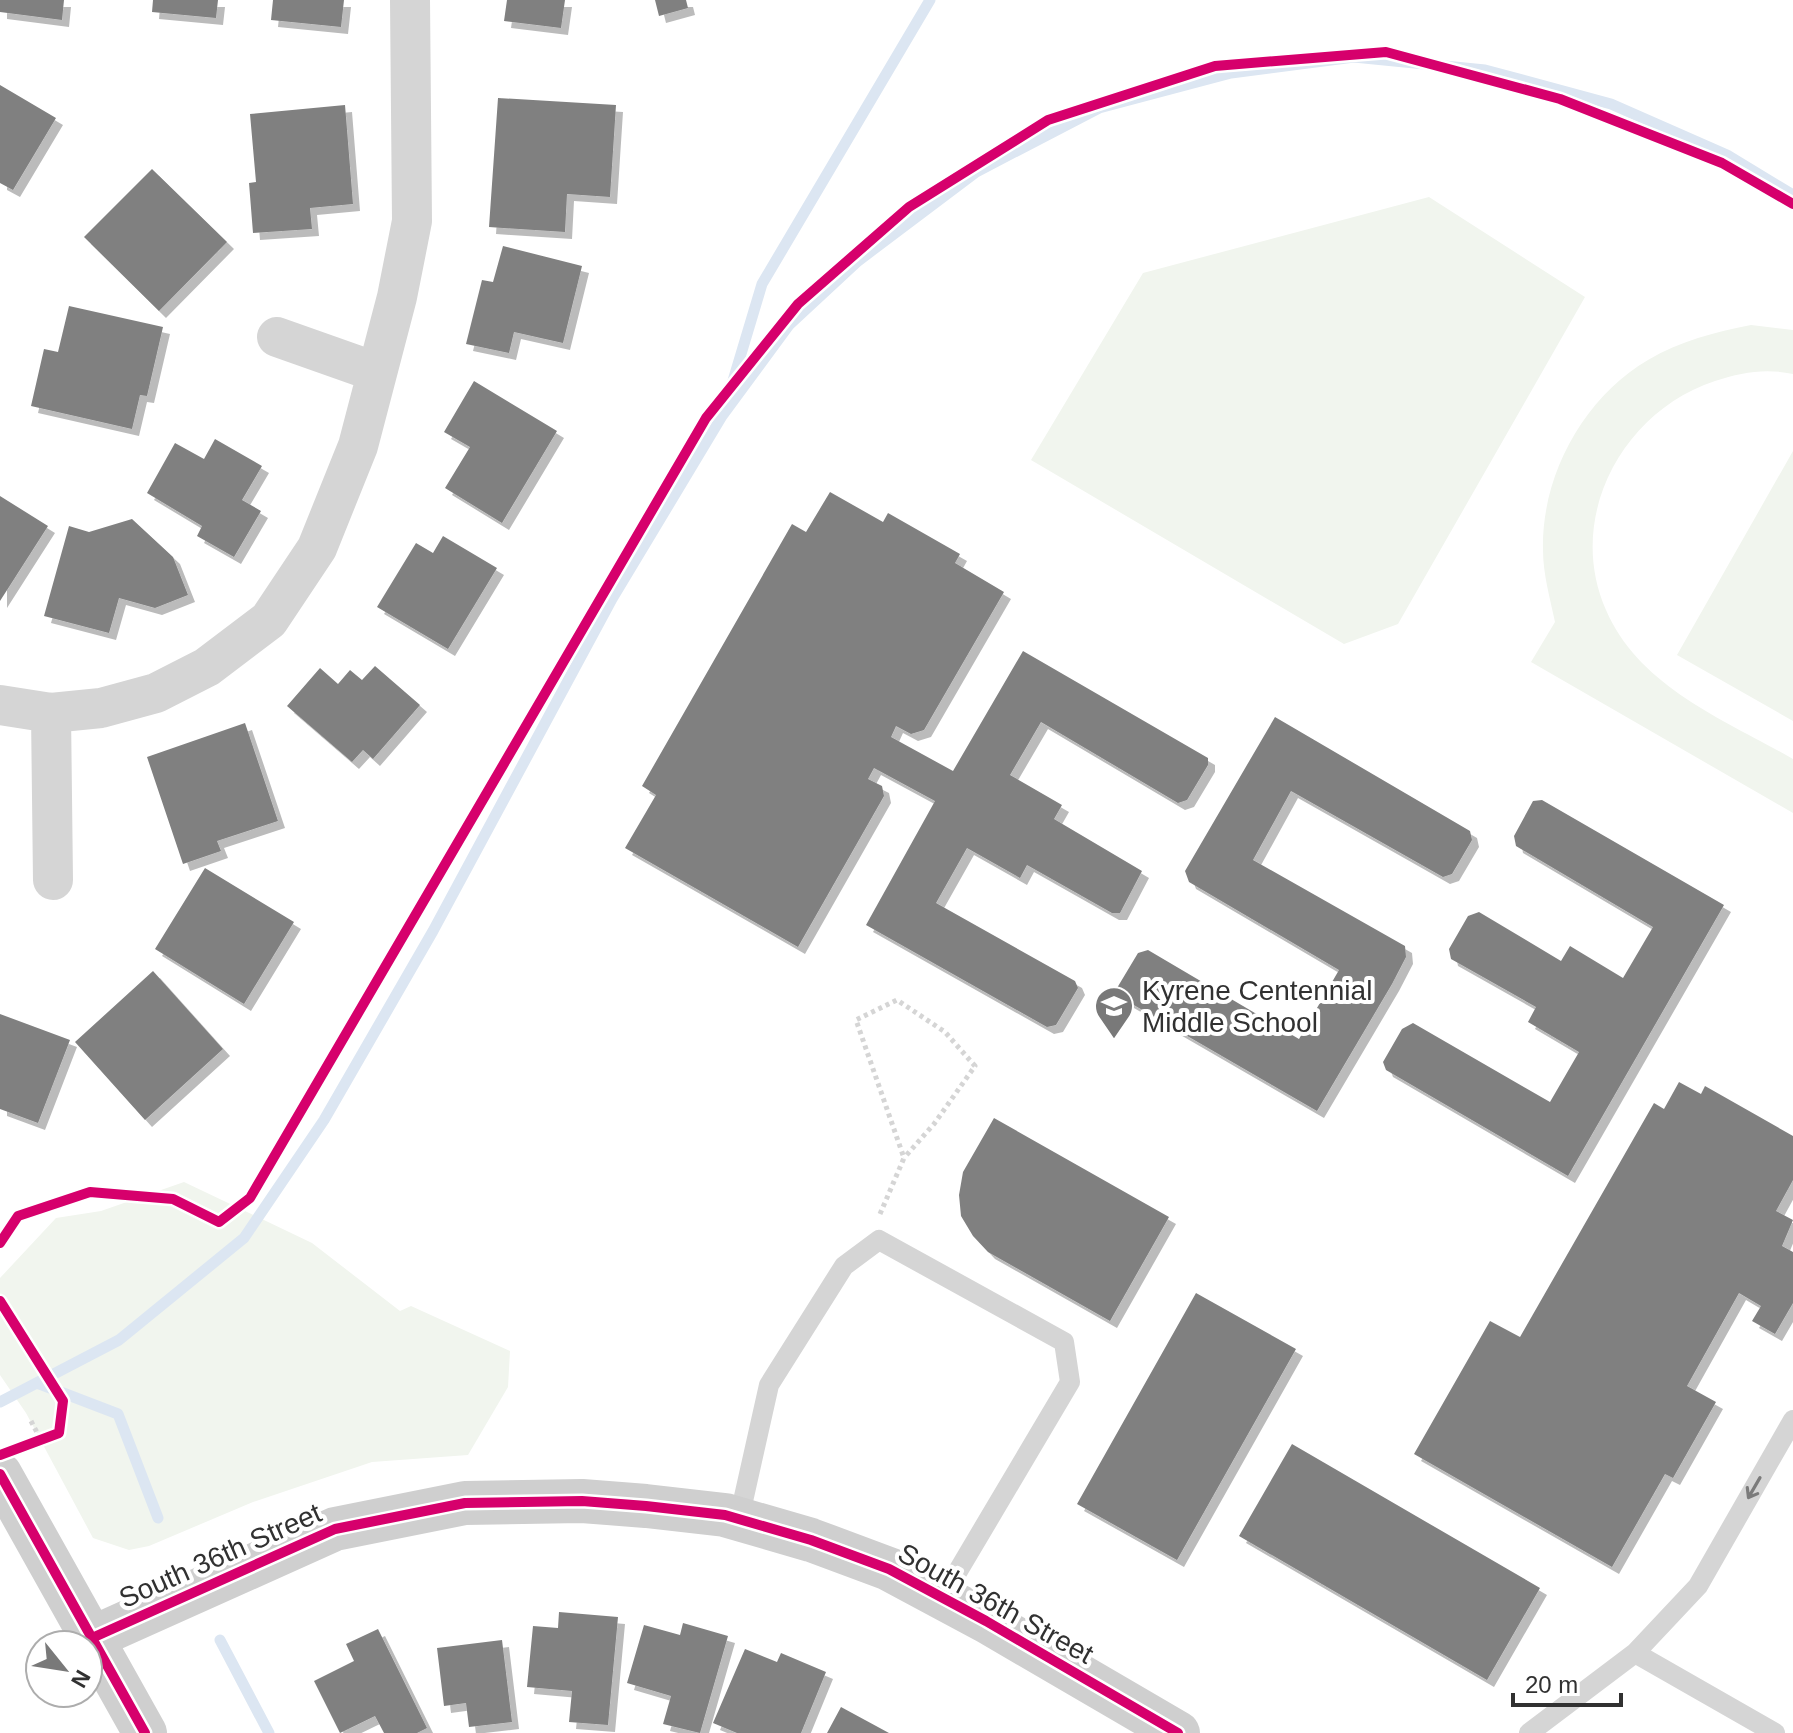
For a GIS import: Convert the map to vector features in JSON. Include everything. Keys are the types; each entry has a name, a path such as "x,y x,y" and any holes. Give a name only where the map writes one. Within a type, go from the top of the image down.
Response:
{"street":[{"path":"0,705 51,713 101,708 156,693 207,667 269,620 317,548 358,446 412,221 410,0"},
{"path":"277,337 376,372"},
{"path":"51,713 53,880"},
{"path":"14,1460 88,1629"},
{"name":"South 36th Street","path":"104,1633 335,1529 465,1503 582,1501 739,1519 811,1540 876,1564 942,1598 1178,1733"},
{"path":"104,1660 145,1733"}],"lane":[{"path":"739,1519 769,1385 844,1266 879,1240 1064,1342 1070,1382 942,1598"},
{"path":"1529,1733 1635,1653 1698,1586 1793,1420"},
{"path":"1635,1653 1775,1733"}],"path":[{"path":"868,1222 880,1214 904,1158 934,1124 975,1066 945,1032 897,1000 856,1020 904,1158"},
{"path":"14,1460 46,1438 31,1421"}],"shaded area":[{"path":"1429,197 1585,297 1398,624 1344,644 1031,460 1143,273"},
{"path":"1751,325 1793,330 1793,374 1764,371 1715,381 1682,396 1653,416 1629,442 1611,472 1598,505 1593,539 1595,575 1606,610 1621,637 1662,681 1686,699 1793,759 1793,813 1531,662 1555,622 1543,559 1544,522 1550,494 1558,467 1586,417 1604,395 1648,360 1698,338"},
{"path":"1793,451 1793,721 1677,655"},
{"path":"184,1182 312,1243 400,1311 411,1306 510,1351 508,1387 468,1455 372,1462 253,1502 149,1546 129,1550 93,1538 26,1413 0,1375 0,1278 56,1218 101,1211"}],"building":[{"path":"0,0 64,0 62,20 0,12"},
{"path":"153,0 218,0 216,18 152,12"},
{"path":"273,0 344,0 341,27 271,20"},
{"path":"507,0 565,0 561,28 504,21"},
{"path":"655,0 686,0 688,8 659,16"},
{"path":"0,85 56,118 13,190 0,183"},
{"path":"498,98 616,105 610,197 567,194 565,232 489,227"},
{"path":"345,105 353,204 310,208 312,229 253,233 249,183 256,182 250,114"},
{"path":"152,169 227,242 159,311 84,237"},
{"path":"503,246 582,266 563,343 514,332 509,353 466,344 482,280 493,282"},
{"path":"69,306 163,327 147,396 140,395 132,429 31,406 44,349 58,352"},
{"path":"474,381 557,431 502,523 445,488 470,447 444,432"},
{"path":"215,439 262,466 242,500 261,511 234,557 197,536 202,526 147,493 175,443 204,459"},
{"path":"830,492 883,522 888,513 960,554 955,563 1004,592 924,730 911,734 896,726 891,737 953,771 1023,651 1208,758 1208,765 1187,800 1178,803 1041,722 1010,775 1062,805 1054,819 1142,871 1120,913 1112,913 1027,865 1020,878 967,848 936,903 1075,981 1078,988 1056,1025 1047,1027 866,925 935,801 874,768 868,779 882,786 884,796 798,947 625,848 656,795 642,786 792,524 806,532"},
{"path":"0,496 48,526 0,601"},
{"path":"132,519 173,557 188,595 155,608 119,598 109,633 44,616 69,526 89,532"},
{"path":"443,536 497,568 448,649 377,607 416,543 433,553"},
{"path":"375,666 420,705 373,759 363,750 352,762 287,706 320,668 338,684 350,670 362,680"},
{"path":"1275,717 1470,831 1472,840 1452,874 1443,877 1291,791 1253,860 1405,946 1406,957 1317,1111 1120,997 1117,988 1138,953 1148,950 1299,1039 1339,970 1189,882 1185,871"},
{"path":"245,723 278,821 217,841 221,851 183,864 147,757"},
{"path":"1542,800 1724,905 1568,1176 1386,1070 1383,1062 1402,1029 1413,1023 1550,1102 1579,1052 1528,1022 1536,1007 1451,959 1449,949 1468,916 1479,912 1561,961 1570,946 1623,978 1653,927 1516,846 1514,836 1533,801"},
{"path":"205,868 294,922 244,1004 155,949"},
{"path":"153,971 223,1049 145,1120 75,1042"},
{"path":"0,1014 70,1040 38,1123 0,1109"},
{"path":"1679,1082 1701,1094 1705,1086 1793,1136 1793,1180 1776,1211 1793,1220 1782,1246 1793,1252 1793,1303 1775,1334 1752,1321 1761,1306 1739,1293 1687,1386 1716,1402 1673,1478 1665,1474 1612,1567 1414,1454 1490,1321 1520,1337 1654,1103 1664,1109"},
{"path":"994,1118 1169,1217 1110,1321 988,1252 973,1236 961,1216 959,1195 963,1172"},
{"path":"1196,1293 1296,1349 1177,1560 1077,1504"},
{"path":"1292,1444 1540,1588 1487,1680 1239,1536"},
{"path":"559,1612 618,1617 608,1725 569,1722 572,1691 527,1687 533,1626 558,1628"},
{"path":"683,1623 728,1636 700,1733 663,1724 671,1696 627,1683 644,1625 680,1635"},
{"path":"378,1629 427,1728 417,1733 384,1733 375,1716 340,1733 314,1681 354,1661 346,1644"},
{"path":"502,1640 512,1722 469,1727 466,1703 444,1706 437,1648"},
{"path":"745,1649 777,1662 781,1653 826,1672 801,1733 737,1733 713,1723"},
{"path":"841,1707 889,1733 827,1733"}],"waterway":[{"path":"726,404 762,284 930,0"},
{"path":"0,1402 119,1340 244,1238 324,1120 433,931 612,599 722,416 789,325 858,261 976,172 1099,108 1231,73 1354,57 1485,70 1611,104 1727,155 1793,195"},
{"path":"37,1383 118,1414 158,1518"},
{"path":"220,1640 269,1733"}],"cycle path":[{"path":"0,1243 18,1216 90,1192 173,1199 219,1222 250,1198 706,418 798,304 909,207 1048,120 1215,66 1386,52 1560,99 1722,163 1793,204"},
{"path":"0,1301 63,1401 59,1433 0,1455"},
{"path":"0,1474 145,1733"},
{"path":"104,1633 335,1529 465,1503 582,1501 646,1506 725,1515 811,1540 889,1569 986,1621 1178,1733"}],"place":[{"name":"Kyrene Centennial Middle School","path":"1114,1040"}]}
